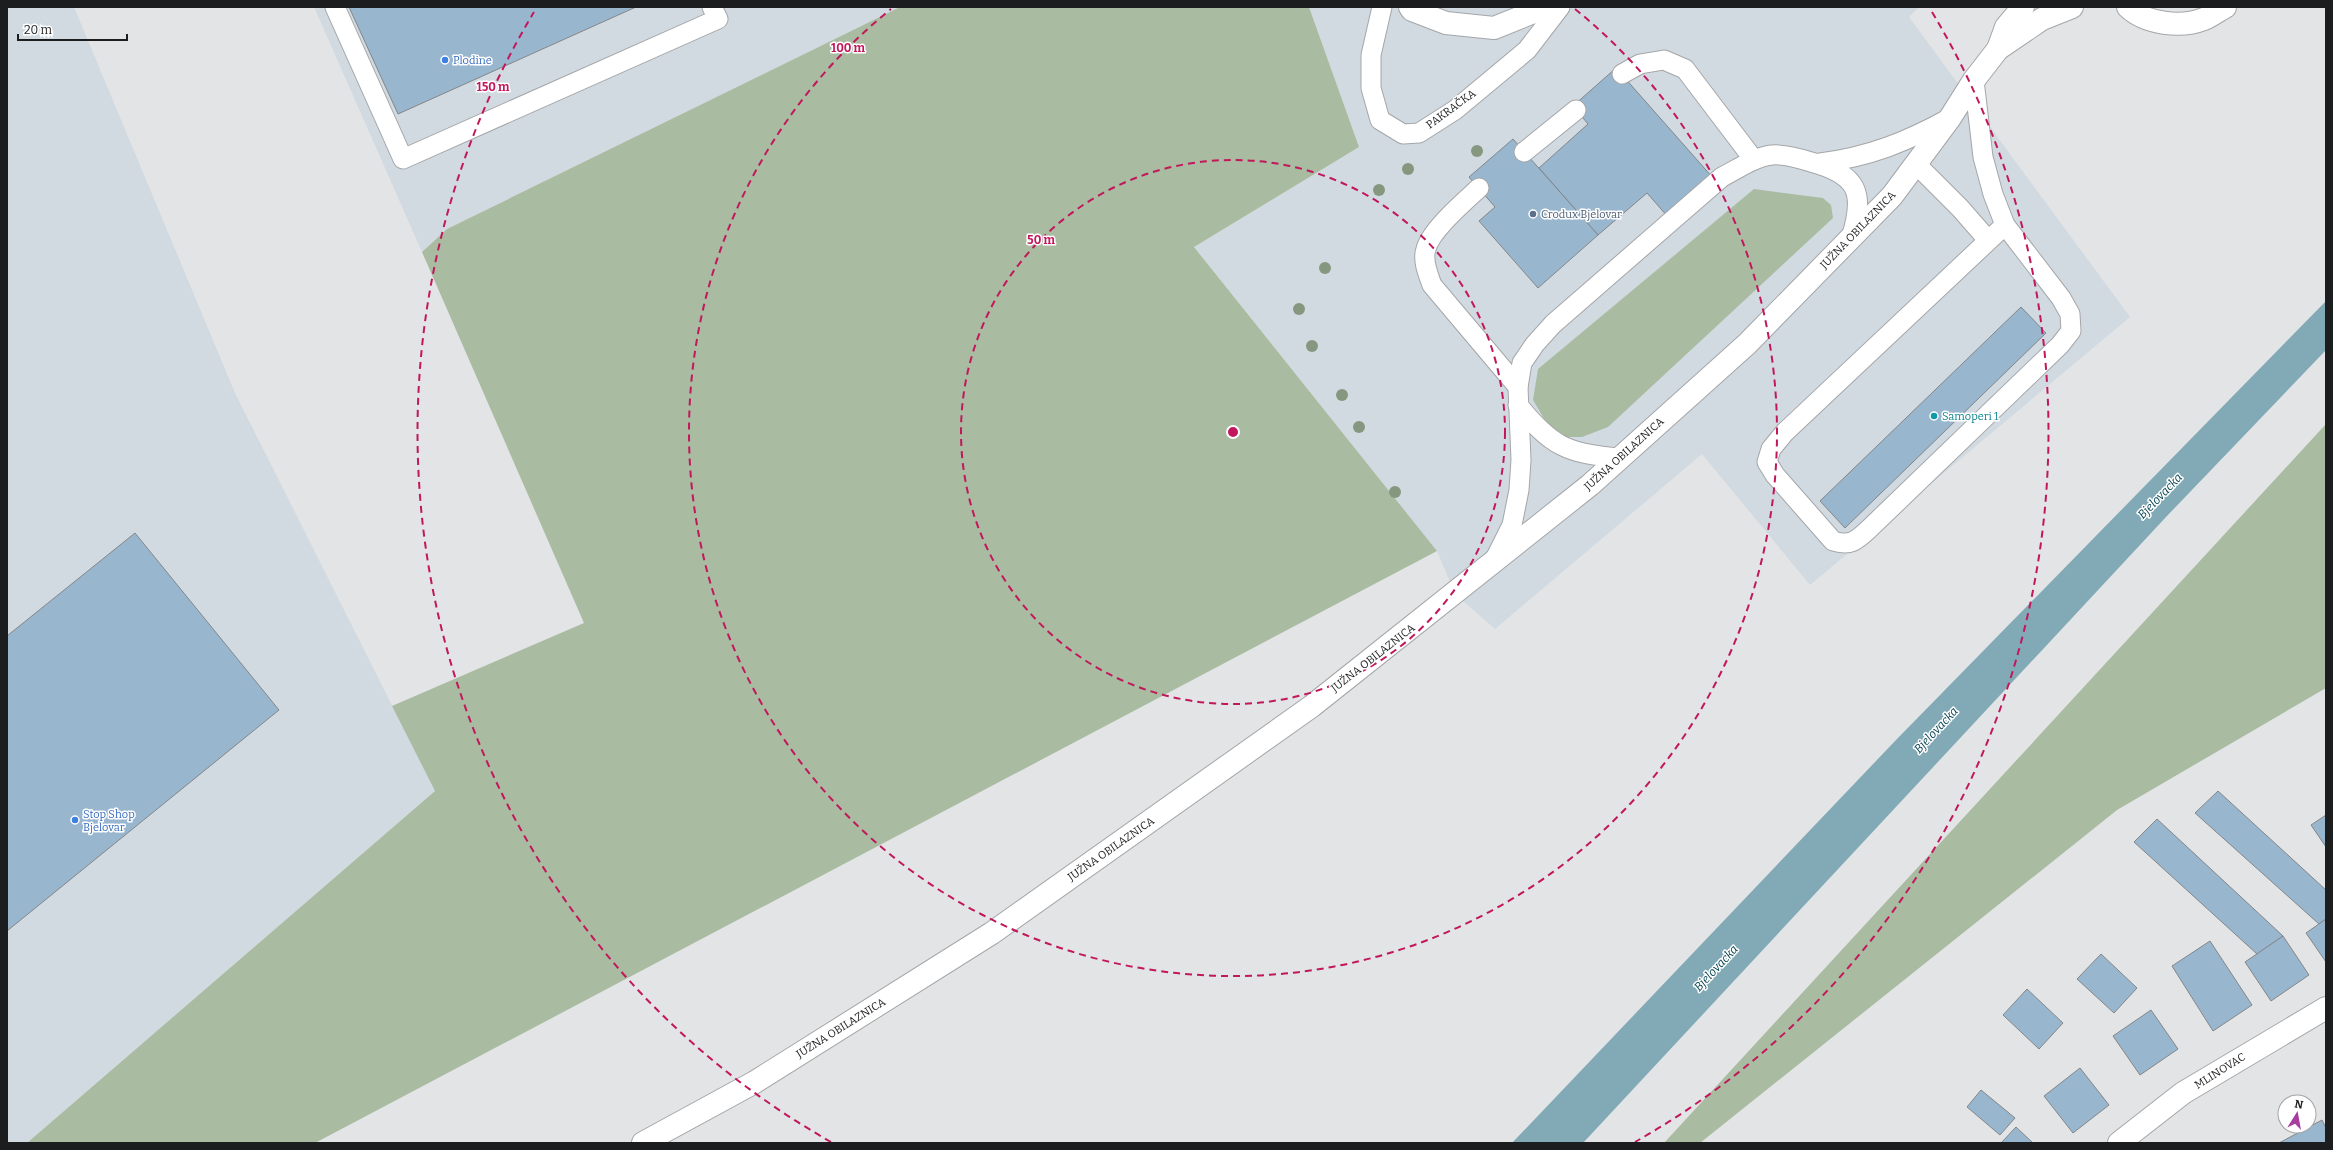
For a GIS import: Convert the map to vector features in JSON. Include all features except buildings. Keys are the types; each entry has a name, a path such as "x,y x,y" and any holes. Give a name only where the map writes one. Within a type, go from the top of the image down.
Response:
{"main road":[{"path":"1410,7 1412,10 1446,23 1494,28 1546,7"},
{"name":"JUŽNA OBILAZNICA","path":"643,1143 755,1082 992,933 1312,706 1590,485 1748,344 1892,196 1917,165 1950,118 1974,80 1998,48 2006,27 2023,7"},
{"name":"JUŽNA OBILAZNICA","path":"1998,48 2042,19 2072,7"},
{"path":"2126,8 2154,21 2179,24 2203,20 2225,7"},
{"name":"MLINOVAC","path":"2119,1143 2184,1093 2326,1008"}],"lane":[{"path":"335,7 403,159 718,19 712,7"},
{"name":"PAKRAČKA","path":"1382,7 1371,55 1371,88 1380,120 1403,134 1419,133 1455,110 1527,50 1560,7"},
{"path":"1622,74 1640,64 1664,60 1685,68 1754,160"},
{"path":"1974,80 1983,157 1993,194 2005,225 2061,298 2070,314 2071,331 2060,345 1871,527 1854,542 1843,545 1833,542 1774,475 1767,462 1771,449 1785,432 2005,225"},
{"path":"1524,152 1576,110"},
{"path":"1816,163 1850,159 1886,149 1950,118"},
{"path":"1493,563 1512,525 1519,490 1521,460 1518,396 1522,363 1535,344 1553,324 1722,177 1754,160 1772,155 1794,157 1816,163 1841,173 1852,184 1858,198 1858,214 1851,238"},
{"path":"1917,165 1960,208 1988,240"},
{"path":"1479,188 1439,227 1426,248 1426,269 1432,285 1518,396 1538,430 1563,448 1590,456 1620,458"}],"shaded area":[{"path":"7,7 74,7 235,393 435,791 27,1143 7,1143"},
{"path":"314,7 900,7 447,229 422,252"},
{"path":"1309,7 1919,7 1909,17 2130,317 1810,585 1702,454 1495,629 1455,594 1437,551 1194,247 1359,147"}],"green space":[{"path":"900,7 1309,7 1359,147 1194,247 1437,551 315,1143 27,1143 435,791 392,706 584,623 422,252 447,229"},
{"path":"1754,189 1823,198 1831,205 1833,218 1608,427 1582,437 1562,437 1546,422 1533,400 1538,369"},
{"path":"2326,424 2326,688 2117,810 1700,1143 1664,1143"}],"water":[{"name":"Bjelovacka","path":"2326,301 2326,350 2166,517 1583,1143 1512,1143 1896,740"}],"place":[{"name":"Plodine","path":"445,60"},
{"name":"Crodux Bjelovar","path":"1533,214"},
{"name":"Samoperi 1","path":"1934,416"},
{"name":"Stop Shop Bjelovar","path":"75,820"}]}
